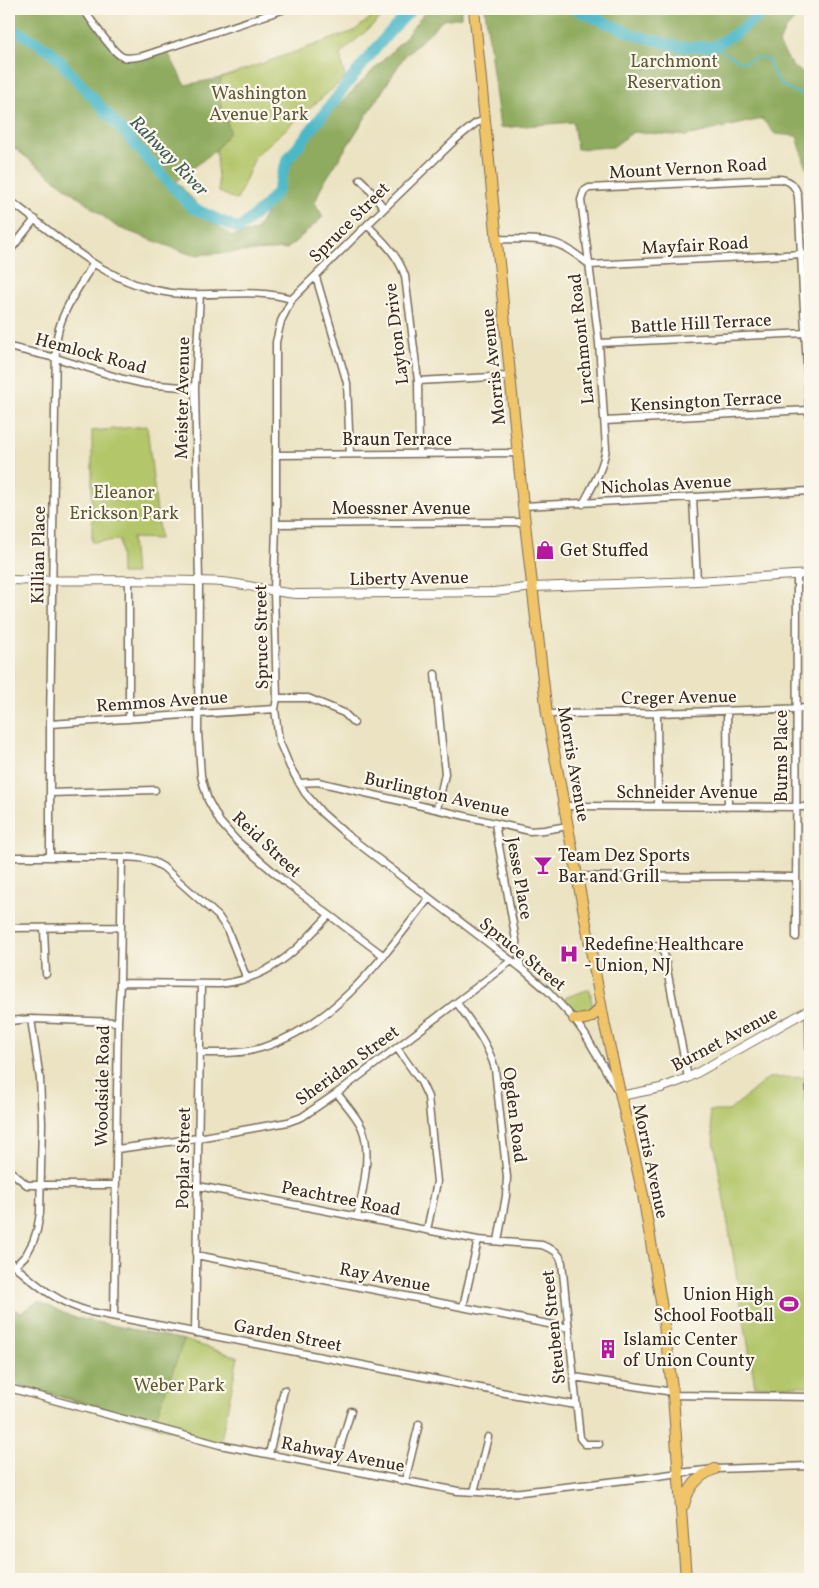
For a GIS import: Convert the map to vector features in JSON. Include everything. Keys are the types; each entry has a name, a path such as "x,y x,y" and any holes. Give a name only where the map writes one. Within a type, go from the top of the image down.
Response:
{"main road":[{"name":"Morris Avenue","path":"474,9 523,506 548,714 601,1004 644,1200 661,1302 673,1394 686,1579"},
{"path":"574,1019 586,1020 592,1017 601,1004"},
{"path":"682,1511 685,1500 697,1480 715,1469"}],"street":[{"path":"83,9 121,57 128,58 285,9"},
{"name":"Spruce Street","path":"486,120 476,123 455,140 367,224 292,299 281,321 276,342 274,591 277,698 275,709 279,741 299,783 322,814 548,991 574,1019 586,1036 620,1096"},
{"path":"360,179 384,208"},
{"name":"Mount Vernon Road","path":"590,265 582,195 589,188 777,179 788,181 795,188 798,196 802,254"},
{"path":"9,200 93,264 135,285 172,293 267,294 292,299"},
{"path":"9,252 35,218"},
{"name":"Layton Drive","path":"367,224 394,253 401,264 405,276 418,381 419,454"},
{"name":"Larchmont Road","path":"497,239 548,242 574,252 590,265 599,343 606,448 598,476 583,504"},
{"path":"802,254 810,425"},
{"name":"Mayfair Road","path":"590,265 802,254"},
{"name":"Killian Place","path":"50,857 50,724 56,335 62,317 93,264"},
{"path":"316,276 347,384 350,454"},
{"name":"Meister Avenue","path":"198,713 195,388 200,294"},
{"name":"Battle Hill Terrace","path":"599,343 806,333"},
{"name":"Hemlock Road","path":"9,347 56,358 130,381 195,388"},
{"path":"418,381 510,376"},
{"name":"Kensington Terrace","path":"605,422 810,410"},
{"name":"Braun Terrace","path":"276,454 518,453"},
{"name":"Nicholas Avenue","path":"523,506 810,491"},
{"path":"693,498 697,581"},
{"name":"Moessner Avenue","path":"276,524 525,522"},
{"name":"Liberty Avenue","path":"9,580 198,581 237,583 297,594 494,592 533,587 697,581 810,574"},
{"name":"Burns Place","path":"796,937 797,575"},
{"path":"129,580 129,719"},
{"path":"435,674 445,774 437,809"},
{"path":"277,698 308,698 344,713 354,723"},
{"name":"Creger Avenue","path":"548,714 657,714 810,708"},
{"name":"Remmos Avenue","path":"50,724 275,709"},
{"path":"727,711 728,807"},
{"name":"Reid Street","path":"198,713 201,776 208,800 220,822 236,840 284,881 384,956"},
{"path":"657,714 658,806"},
{"name":"Burlington Avenue","path":"299,783 318,782 530,831 568,826"},
{"path":"50,794 155,790"},
{"name":"Schneider Avenue","path":"564,806 810,807"},
{"name":"Jesse Place","path":"495,824 521,968"},
{"path":"9,857 122,857 152,861 163,867 218,916 247,979"},
{"name":"Woodside Road","path":"114,1316 122,857"},
{"path":"578,876 739,875 796,877"},
{"path":"200,1053 241,1052 259,1048 283,1040 309,1025 334,1008 356,988 384,956 429,898"},
{"path":"120,984 201,985 247,979 264,972 290,955 329,915"},
{"path":"9,928 121,927"},
{"path":"44,929 46,974"},
{"path":"590,945 652,945 662,948 688,1078"},
{"name":"Sheridan Street","path":"117,1149 198,1138 288,1122 302,1117 315,1110 512,961"},
{"name":"Poplar Street","path":"195,1332 201,985"},
{"name":"Ogden Road","path":"457,1003 486,1045 495,1069 507,1177 506,1196 498,1241"},
{"path":"810,1009 810,1099"},
{"name":"Burnet Avenue","path":"620,1096 661,1088 688,1078 810,1009"},
{"path":"15,1266 26,1255 35,1238 40,1213 42,1124 40,1079 30,1019"},
{"path":"9,1021 30,1019 118,1022"},
{"path":"397,1048 421,1082 428,1097 437,1182 427,1230"},
{"path":"337,1093 362,1129 366,1149 365,1178 357,1216"},
{"path":"9,1170 27,1185 116,1186"},
{"name":"Peachtree Road","path":"198,1186 478,1240 498,1241"},
{"path":"464,1307 478,1240"},
{"name":"Steuben Street","path":"498,1241 542,1245 550,1248 560,1256 580,1438 585,1444 599,1444"},
{"name":"Ray Avenue","path":"196,1255 569,1328"},
{"name":"Garden Street","path":"9,1261 38,1286 67,1304 79,1309 511,1394 576,1405"},
{"path":"574,1377 673,1394 810,1397"},
{"name":"Rahway Avenue","path":"9,1388 220,1445 444,1489 474,1492 520,1492 715,1469 810,1466"},
{"path":"269,1454 284,1390"},
{"path":"334,1467 351,1411"},
{"path":"405,1481 419,1424"},
{"path":"474,1492 488,1437"}],"green space":[{"path":"9,9 82,9 121,58 166,49 185,85 221,78 219,99 230,131 216,150 176,181 215,224 232,236 256,231 304,140 405,38 427,9 461,9 461,17 443,20 404,57 321,187 315,203 323,217 287,249 192,255 117,227 9,144"},
{"name":"Washington Avenue Park","path":"372,9 391,9 340,54 345,78 256,155 237,200 219,192 216,150 229,131 219,99 221,78 354,31 373,16"},
{"name":"Larchmont Reservation","path":"485,9 805,9 784,31 779,44 793,67 810,76 810,173 806,167 797,136 775,134 762,119 686,136 633,132 613,147 577,149 573,122 500,128"},
{"name":"Eleanor Erickson Park","path":"147,426 160,539 132,538 135,574 121,574 120,540 92,542 92,431"},
{"path":"590,989 593,1011 581,1017 564,998"},
{"path":"803,1077 804,1101 810,1111 810,1386 755,1386 709,1111 729,1111 768,1078"},
{"name":"Weber Park","path":"38,1301 72,1317 184,1340 238,1357 220,1445 9,1382 9,1307 21,1313"},
{"name":"Weber Park","path":"38,1301 72,1317 184,1340 154,1422 9,1382 9,1307 21,1313"}],"waterway":[{"name":"Rahway River","path":"9,26 51,51 191,207 239,229 266,205 277,192 287,160 387,35 412,9"},
{"name":"Rahway River","path":"575,9 632,34 681,47 714,46 736,33 768,9"},
{"path":"714,46 743,63 756,57 769,60 774,75 783,85 795,92 810,96"}],"place":[{"name":"Get Stuffed","path":"545,550"},
{"name":"Team Dez Sports Bar and Grill","path":"543,865"},
{"name":"Redefine Healthcare - Union, NJ","path":"569,954"},
{"name":"Union High School Football","path":"789,1304"},
{"name":"Islamic Center of Union County","path":"608,1349"}]}
